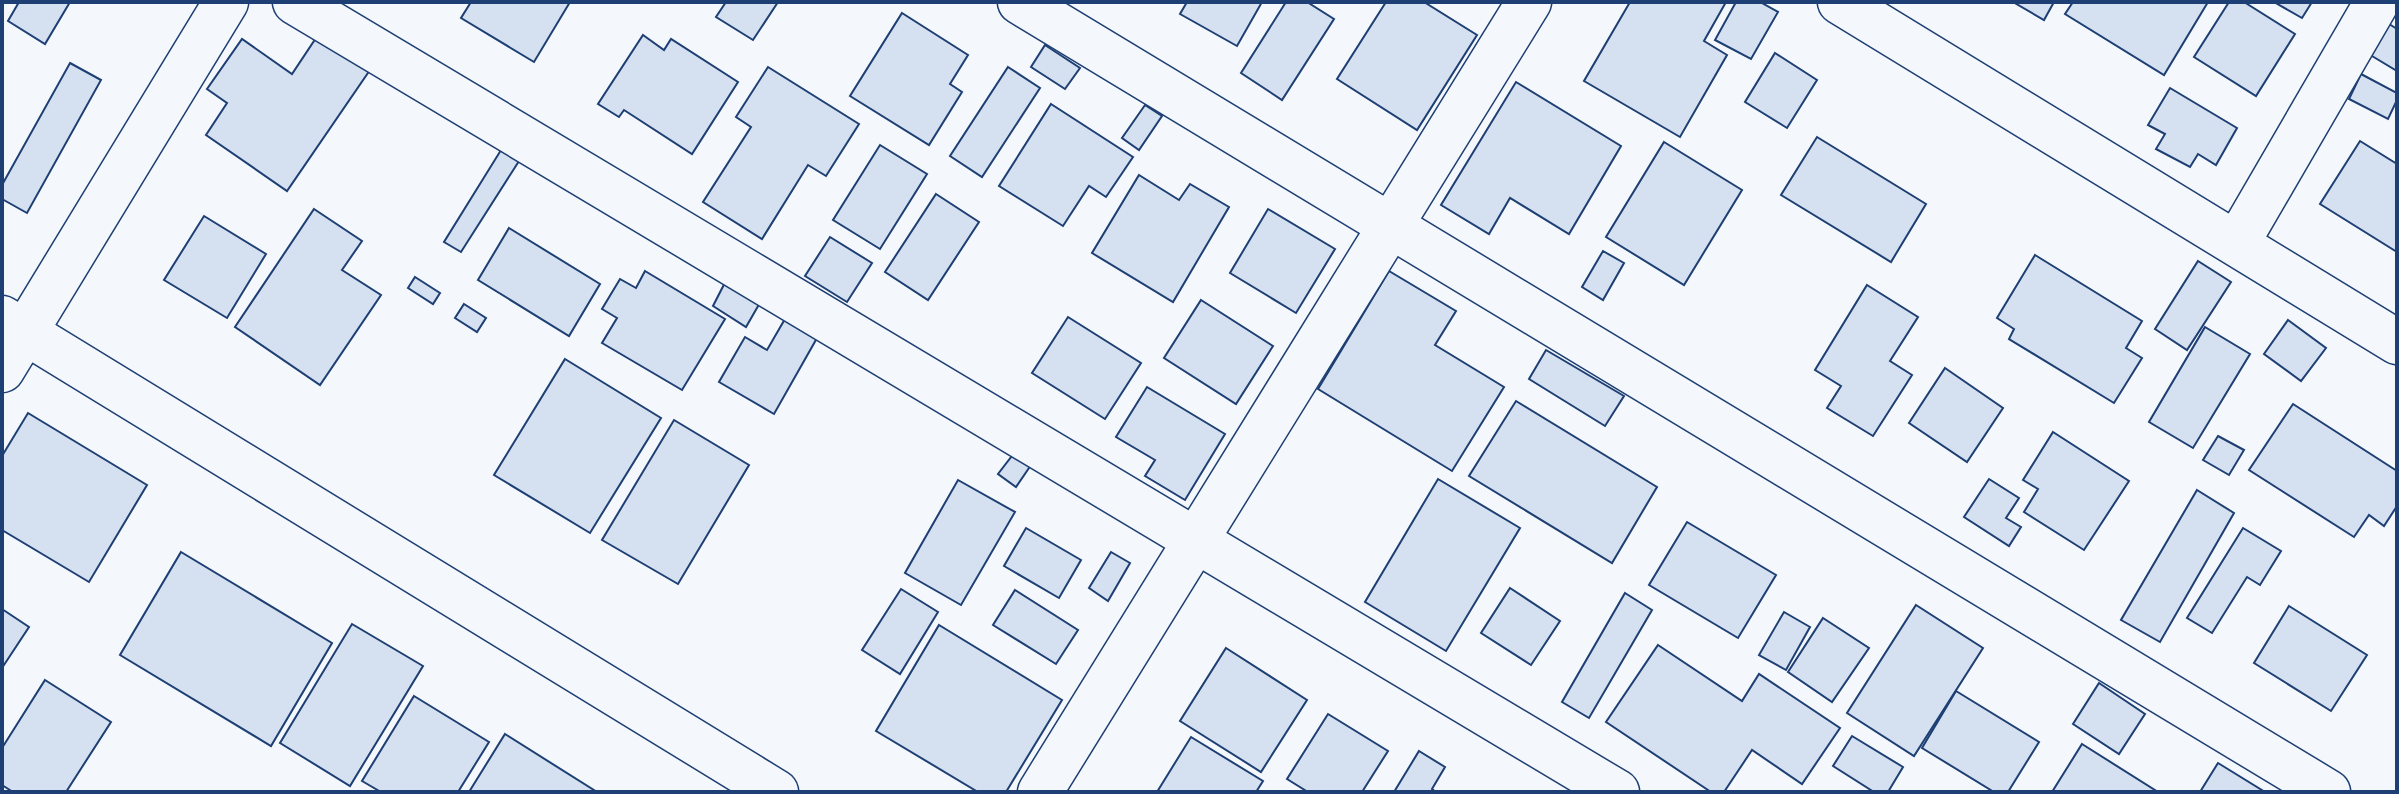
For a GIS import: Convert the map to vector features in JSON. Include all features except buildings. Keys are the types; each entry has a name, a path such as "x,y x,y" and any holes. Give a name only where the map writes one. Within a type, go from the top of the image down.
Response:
{"street":[{"path":"2,370 14,325 226,2"},
{"path":"295,2 1617,792"},
{"path":"1020,2 2328,792"},
{"path":"1040,792 1529,2"},
{"path":"1840,2 2397,342"},
{"path":"2237,243 2377,2"},
{"path":"14,325 776,792"}]}
